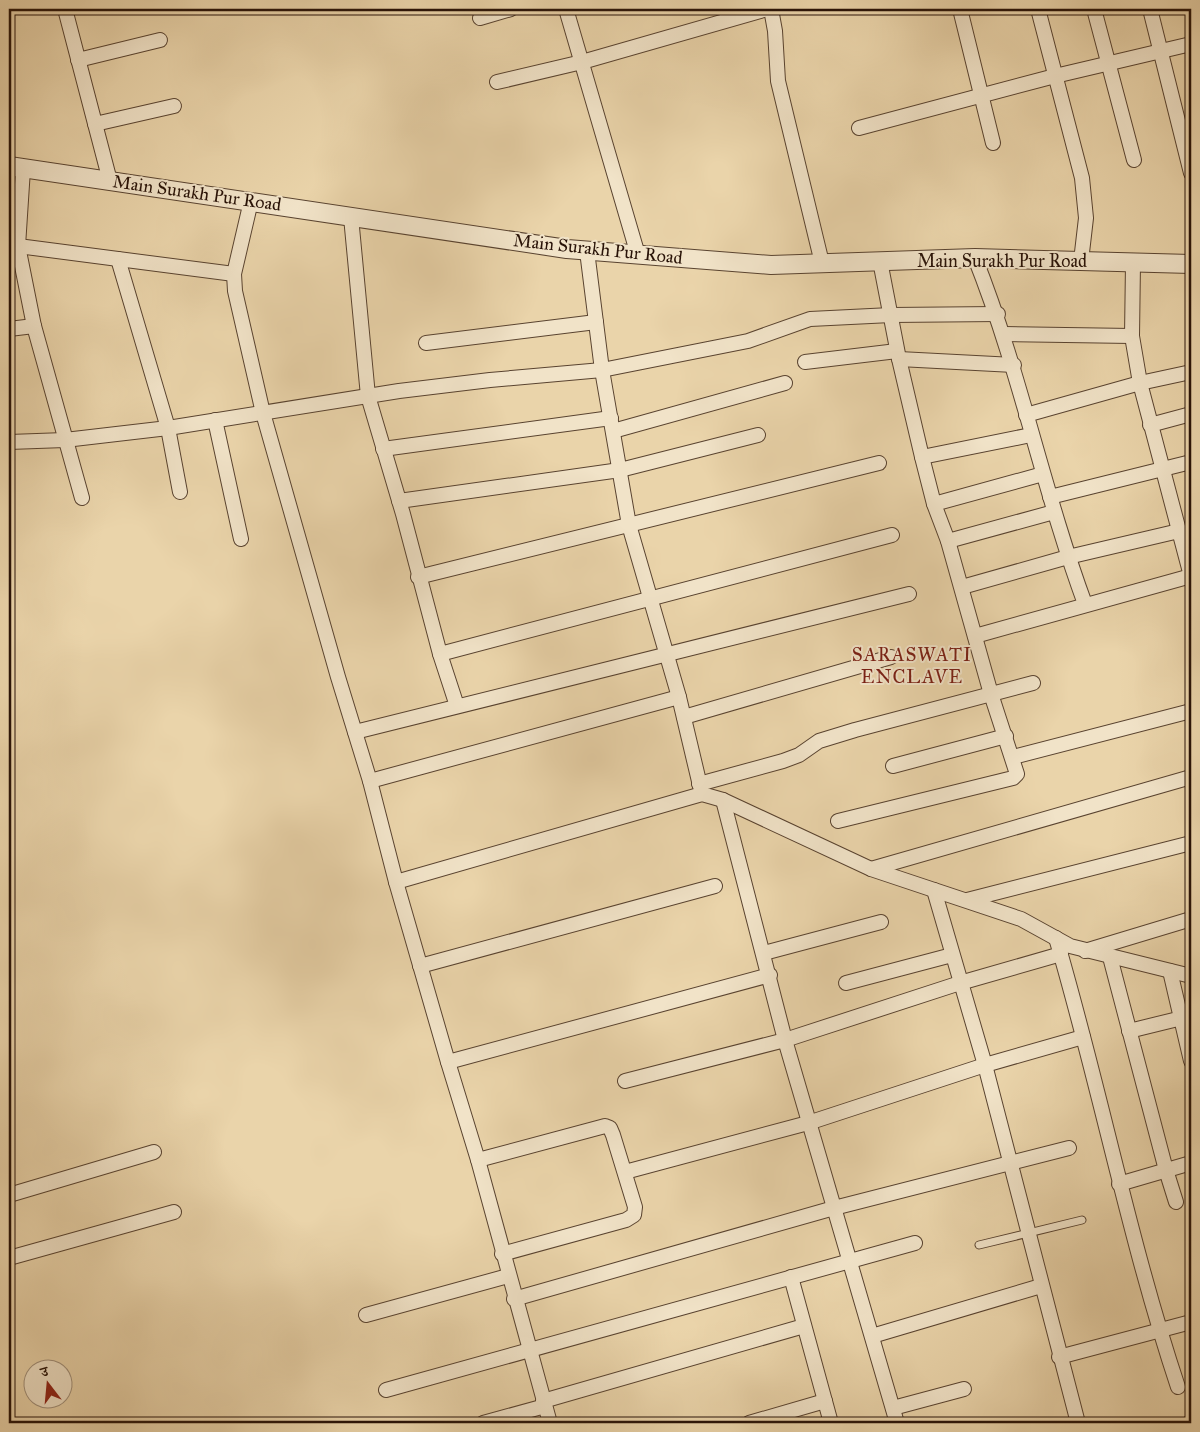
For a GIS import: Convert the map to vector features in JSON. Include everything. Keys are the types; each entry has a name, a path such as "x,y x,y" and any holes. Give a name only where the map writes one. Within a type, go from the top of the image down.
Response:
{"street":[{"path":"480,18 510,9"},
{"path":"566,9 638,255"},
{"path":"497,82 582,62 767,9"},
{"path":"771,9 775,31 778,81 822,263"},
{"path":"960,9 993,143"},
{"path":"1038,9 1082,178 1086,218 1081,261"},
{"path":"1094,9 1134,160"},
{"path":"1150,9 1191,173"},
{"path":"68,10 78,60 110,181"},
{"path":"78,60 160,40"},
{"path":"859,128 1055,76 1191,44"},
{"path":"95,124 174,106"},
{"path":"16,167 18,246 34,326 82,498"},
{"name":"Main Surakh Pur Road","path":"16,167 587,251 771,265 975,258 1191,264"},
{"path":"251,201 234,274 235,291 263,413 354,732 370,781 420,966 478,1160 514,1299 550,1423"},
{"path":"351,217 368,396 399,501 440,654 457,706"},
{"path":"18,246 234,274"},
{"path":"587,251 602,370 629,525 679,697 700,789"},
{"path":"118,258 168,428 180,492"},
{"path":"975,258 998,314 1014,365 1031,435 1054,512 1085,604"},
{"path":"838,820 1013,778 1017,774 991,694 948,540 934,504 898,355 880,261"},
{"path":"975,636 1191,576 1140,383 1132,336 1133,263"},
{"path":"9,442 65,440 168,428 368,396 490,380 602,370 748,341 810,319 891,315 998,314"},
{"path":"426,343 596,322"},
{"path":"9,329 34,326"},
{"path":"1004,334 1132,336"},
{"path":"804,362 898,355 1014,365"},
{"path":"1026,415 1140,383 1191,372"},
{"path":"384,449 612,424 785,383"},
{"path":"1150,425 1191,414"},
{"path":"215,420 241,540"},
{"path":"399,501 620,470 758,435"},
{"path":"922,458 1031,435"},
{"path":"1050,497 1162,471 1191,462"},
{"path":"418,577 879,463"},
{"path":"934,504 1043,474"},
{"path":"948,540 1054,512"},
{"path":"962,586 1179,531"},
{"path":"440,654 892,535"},
{"path":"354,732 910,594"},
{"path":"684,716 891,656"},
{"path":"396,882 700,789 799,755 819,741 1033,683"},
{"path":"370,781 679,697"},
{"path":"1013,758 1191,711"},
{"path":"893,766 1006,736"},
{"path":"871,869 1191,777"},
{"path":"700,789 871,869 1021,919 1085,951 1191,976"},
{"path":"723,800 808,1123 897,1423"},
{"path":"966,900 1191,843"},
{"path":"420,966 715,886"},
{"path":"934,890 985,1065 1008,1162 1078,1423"},
{"path":"1085,951 1191,919"},
{"path":"764,953 881,922"},
{"path":"1056,938 1119,1184 1159,1330 1178,1387"},
{"path":"625,1081 785,1040 960,983 1060,954"},
{"path":"846,983 952,955"},
{"path":"1110,957 1176,1202"},
{"path":"1170,971 1191,1061"},
{"path":"448,1062 770,976"},
{"path":"1130,1031 1182,1018"},
{"path":"625,1172 808,1123 985,1065 1083,1038"},
{"path":"478,1160 605,1126 610,1128 613,1135 634,1207 634,1216 626,1220 502,1254"},
{"path":"514,1299 834,1208 1008,1162 1069,1148"},
{"path":"9,1195 154,1152"},
{"path":"1119,1184 1191,1164"},
{"path":"9,1258 174,1212"},
{"path":"386,1390 529,1352 915,1243"},
{"path":"366,1315 508,1276"},
{"path":"791,1278 831,1423"},
{"path":"872,1336 1041,1286"},
{"path":"1059,1357 1191,1322"},
{"path":"483,1423 804,1326"},
{"path":"893,1408 964,1389"},
{"path":"749,1423 825,1401"}],"lane":[{"path":"978,1245 1082,1220"}],"district":[{"name":"SARASWATI ENCLAVE","path":"912,665"}]}
